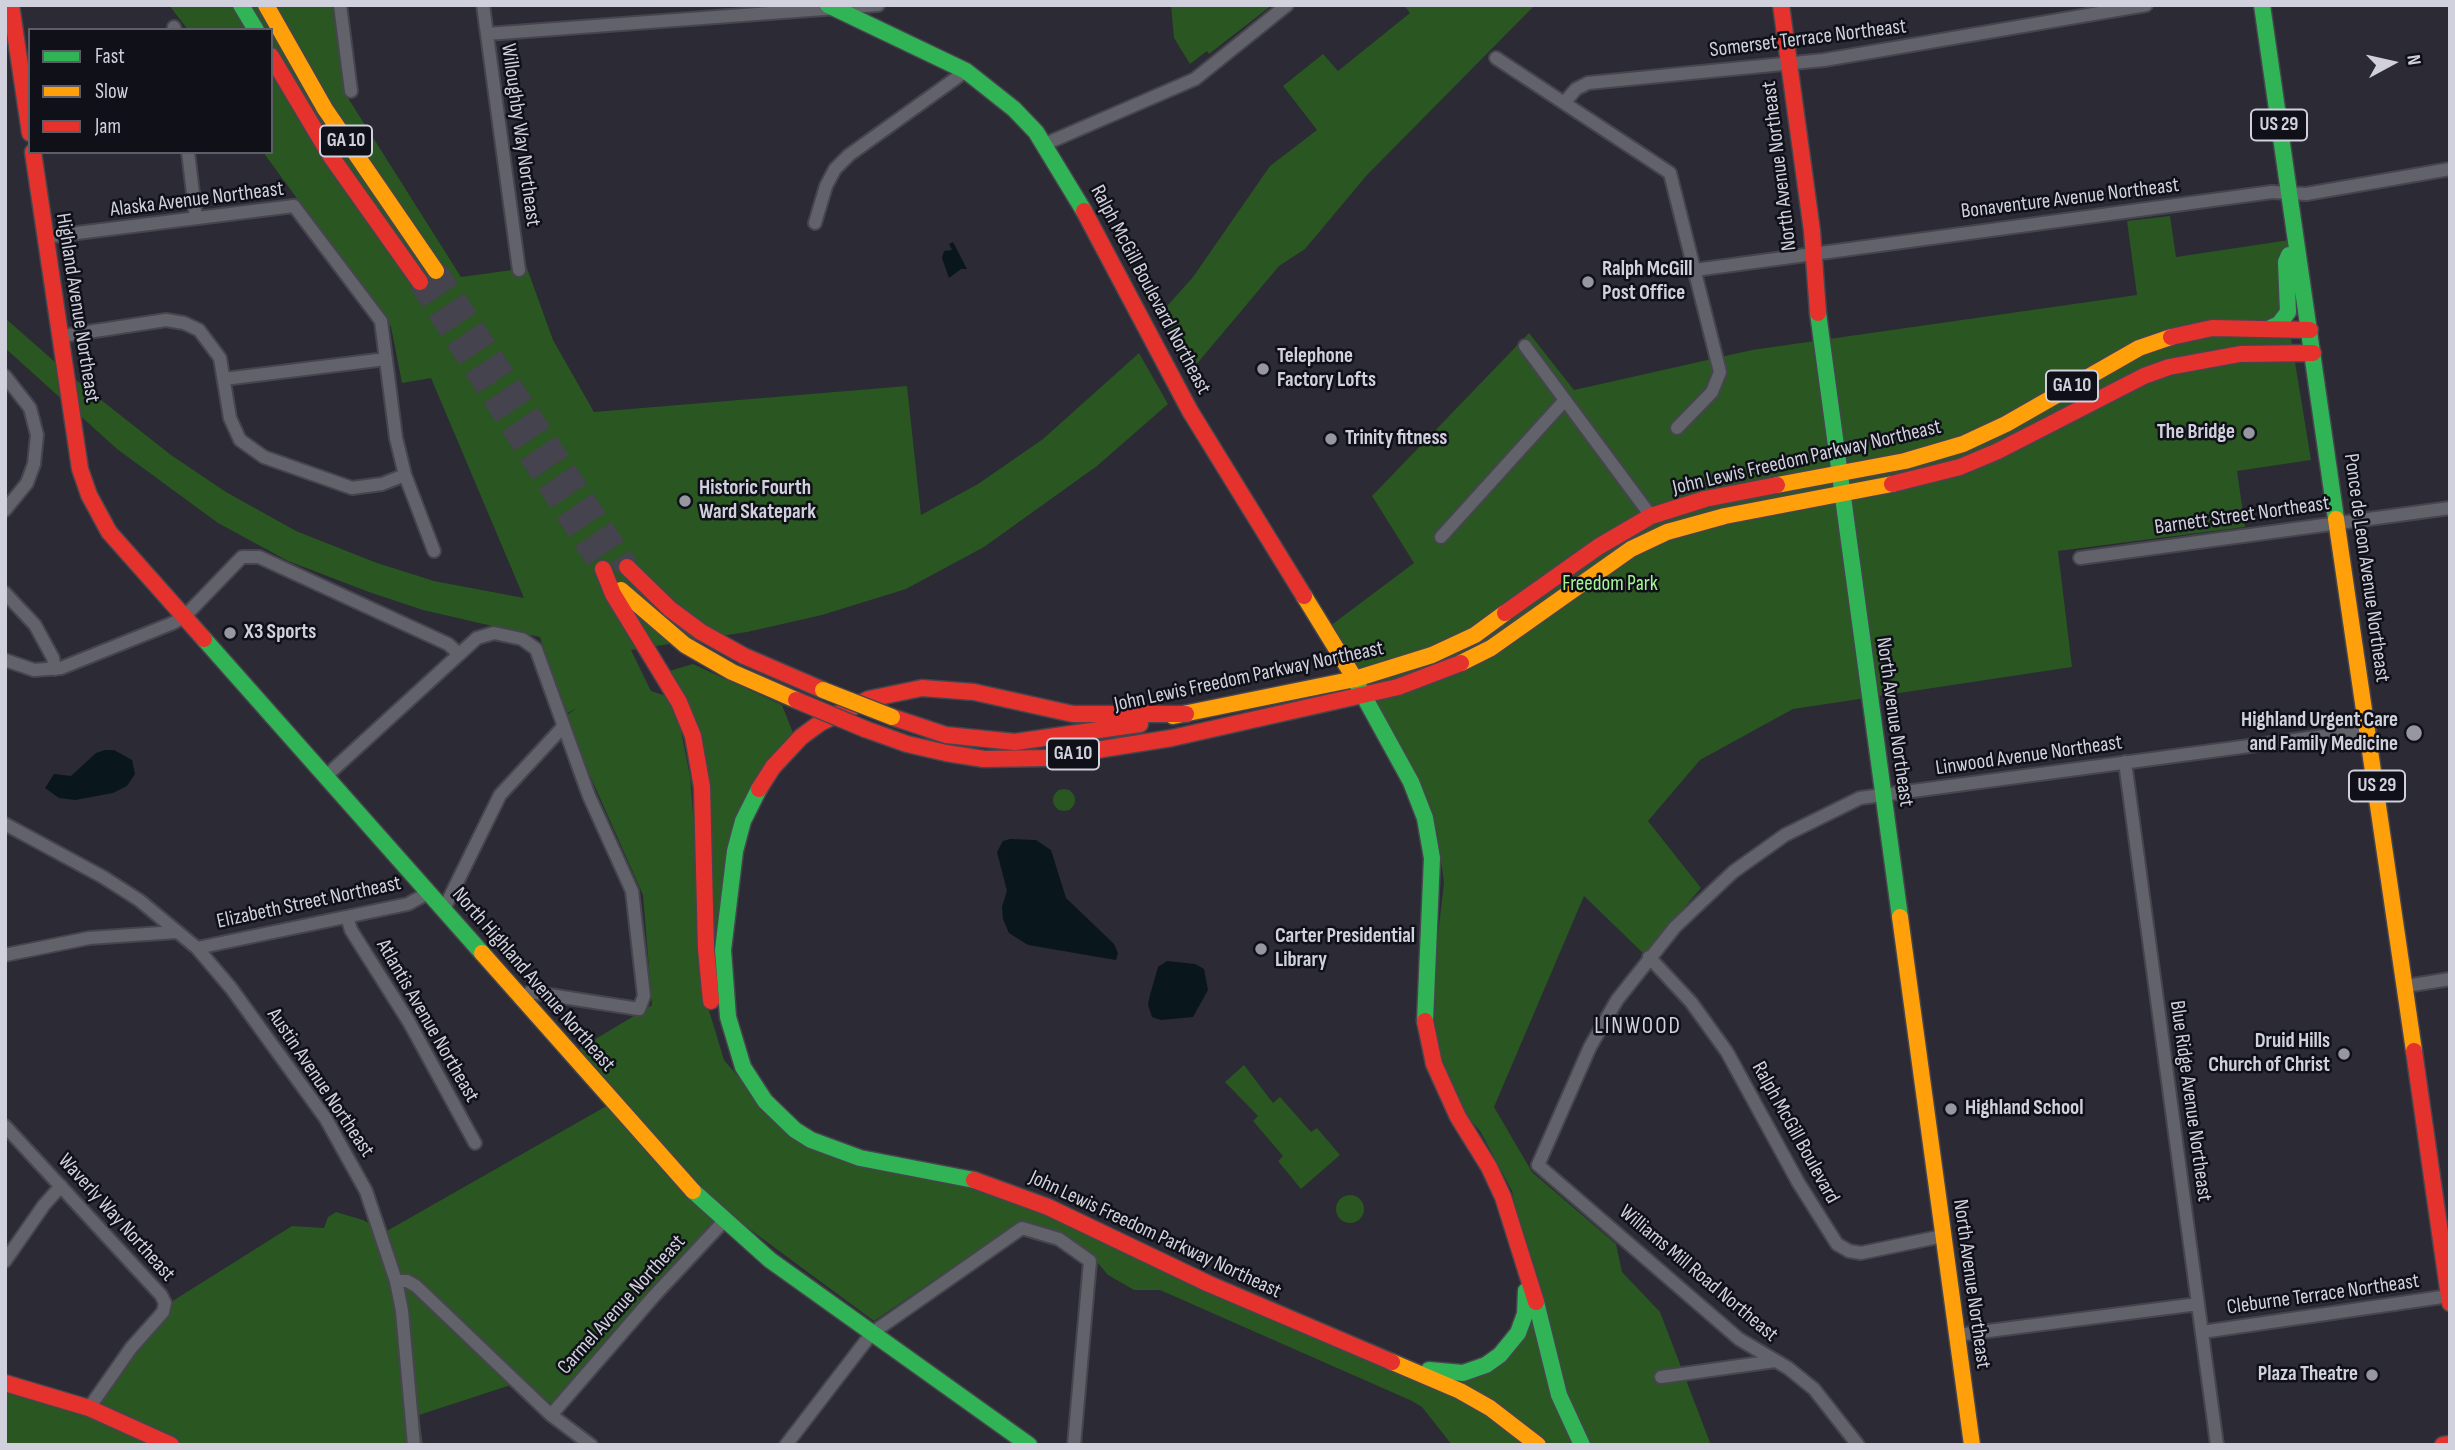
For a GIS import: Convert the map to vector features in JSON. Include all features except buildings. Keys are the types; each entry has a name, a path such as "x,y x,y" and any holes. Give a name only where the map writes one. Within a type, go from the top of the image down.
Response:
{"main road":[{"path":"11,5 28,120"},
{"path":"242,5 255,28"},
{"name":"GA 10","path":"266,5 325,109 436,271"},
{"name":"North Avenue Northeast","path":"1781,5 1812,231 1839,473 1972,1445"},
{"name":"Ponce de Leon Avenue Northeast","path":"2262,5 2450,1303"},
{"name":"Ralph McGill Boulevard Northeast","path":"832,7 966,71 1014,108 1045,144 1068,181 1190,411 1363,696"},
{"name":"GA 10","path":"273,59 330,155 420,282"},
{"name":"Highland Avenue Northeast","path":"33,154 80,469"},
{"path":"2269,329 2279,324 2288,312 2286,262 2296,240"},
{"name":"John Lewis Freedom Parkway Northeast","path":"627,567 670,609 701,632 744,656 892,717 946,735 1015,741 1084,734 1355,680 1432,655 1475,635 1598,547 1651,516 1705,499 1905,461 1983,435 2139,348 2164,338 2212,328 2310,330"},
{"name":"John Lewis Freedom Parkway Northeast","path":"1538,1445 1475,1399 1392,1361 1311,1330 1102,1231 998,1186 948,1173 837,1152 795,1130 753,1084 722,1039 709,993 701,773 690,727 666,679 613,594 603,569 669,634 714,663 796,700 907,744 984,759 1045,758 1147,743 1363,696 1445,671 1483,653 1594,573 1652,538 1725,516 1842,495 1959,467 2007,447 2132,382 2169,367 2240,354 2313,353"},
{"name":"North Highland Avenue Northeast","path":"80,469 89,495 110,532 673,1171 724,1221 770,1260 1028,1445"},
{"path":"753,1084 733,1040 723,981 723,950 733,866 743,821 756,794 782,757 801,737 832,716 869,699 922,688 974,692 1073,714 1186,714"},
{"name":"John Lewis Freedom Parkway Northeast","path":"1363,696 1412,782 1425,818 1432,858 1423,1011 1434,1064 1458,1117 1489,1167 1519,1244 1559,1395 1581,1445"},
{"path":"1392,1361 1453,1373 1478,1368 1500,1355 1518,1334 1525,1314 1526,1289 1519,1244"},
{"path":"5,1383 89,1408 171,1445"},
{"path":"2443,1445 2450,1444"}],"street":[{"path":"340,5 351,91"},
{"name":"Willoughby Way Northeast","path":"483,5 520,270"},
{"path":"487,34 878,5"},
{"path":"1045,144 1195,79 1287,5"},
{"name":"Somerset Terrace Northeast","path":"1564,103 1576,89 1588,83 1789,64 2146,5"},
{"path":"1496,58 1670,173 1720,372 1712,392 1677,428"},
{"path":"815,223 826,186 835,169 849,155 966,71"},
{"path":"188,154 196,218"},
{"name":"Bonaventure Avenue Northeast","path":"1695,270 2272,192 2306,194 2450,169"},
{"name":"Alaska Avenue Northeast","path":"45,237 294,206 381,321 386,359"},
{"path":"62,336 166,320 184,323 199,330 220,358 230,418 240,440 264,457 352,488 382,484 405,475"},
{"path":"1525,346 1651,516"},
{"path":"225,379 386,359 396,438 405,475 434,551"},
{"path":"5,376 30,408 37,435 34,464 27,482 5,510"},
{"path":"1441,537 1565,400"},
{"name":"Barnett Street Northeast","path":"2080,558 2450,508"},
{"path":"5,660 27,669 55,669 184,617 242,557 259,557 448,644 458,653"},
{"path":"5,593 35,625 53,658 55,669"},
{"path":"325,777 477,638 494,633 522,639 539,654 562,728 632,891 644,996 639,1009 530,992 522,999"},
{"path":"443,911 500,795 562,728"},
{"name":"Linwood Avenue Northeast","path":"1538,1164 1590,1047 1617,1000 1649,957 1703,898 1767,847 1836,808 1860,798 1882,794 2369,730"},
{"name":"Blue Ridge Avenue Northeast","path":"2125,762 2217,1445"},
{"name":"Austin Avenue Northeast","path":"5,824 103,877 139,900 197,948 231,988 339,1141 375,1212 396,1281 402,1311 414,1445"},
{"name":"Elizabeth Street Northeast","path":"197,948 408,904 428,893"},
{"name":"Atlantis Avenue Northeast","path":"347,917 351,930 409,1022 475,1143"},
{"path":"5,955 89,938 176,932"},
{"name":"Ralph McGill Boulevard","path":"1649,957 1691,1002 1727,1052 1798,1182 1838,1244 1849,1251 1861,1253 1943,1236"},
{"path":"2406,986 2450,979"},
{"name":"Waverly Way Northeast","path":"5,1126 161,1294 165,1303 163,1312 131,1348 89,1408"},
{"name":"Williams Mill Road Northeast","path":"1538,1164 1739,1339 1814,1389 1858,1445"},
{"path":"5,1261 61,1186"},
{"name":"Carmel Avenue Northeast","path":"551,1415 654,1296 724,1221"},
{"path":"786,1445 872,1332 1022,1228 1059,1239 1090,1261 1074,1445"},
{"path":"396,1281 407,1281 416,1286 551,1415 591,1445"},
{"name":"Cleburne Terrace Northeast","path":"2202,1332 2449,1296"},
{"name":"Cleburne Terrace Northeast","path":"1957,1335 2198,1304"},
{"path":"1661,1377 1775,1361"}],"green space":[{"name":"Freedom Park","path":"169,5 332,5 348,98 461,277 527,268 553,340 594,412 907,386 921,515 978,484 1043,439 1139,353 1168,404 1097,466 984,547 906,589 822,615 747,632 631,650 651,691 669,697 687,737 708,1007 724,1060 778,1123 1026,1204 1383,1363 1480,1373 1532,1311 1512,1191 1480,1131 1469,1119 1435,1051 1431,994 1444,883 1437,831 1416,773 1318,635 1414,563 1372,496 1529,333 1574,390 1752,350 2137,295 2127,221 2170,216 2176,257 2289,240 2286,307 2311,460 2237,471 2245,527 2058,551 2072,667 1793,709 1700,760 1648,821 1701,888 1644,954 1584,896 1494,1107 1532,1172 1616,1244 1622,1272 1660,1312 1711,1445 1452,1445 1422,1407 1412,1401 1160,1290 1134,1290 1108,1275 1086,1249 1018,1223 874,1321 729,1214 555,1406 520,1382 419,1415 423,1445 5,1445 5,1380 100,1405 163,1307 292,1226 324,1228 328,1217 336,1212 363,1220 385,1232 617,1100 574,1052 652,1005 643,895 564,717 577,708 564,715 540,637 423,610 288,561 218,523 117,449 5,348 5,318 72,377 171,455 226,492 296,531 377,563 434,581 524,598 431,378 402,383 391,327 264,154 273,154 273,28 186,28"},
{"path":"1171,5 1272,5 1209,54 1207,51 1190,64 1174,38"},
{"path":"1404,5 1535,5 1367,175 1305,249 1279,266 1190,372 1160,314 1193,277 1270,166 1317,130 1283,86 1323,54 1338,71 1410,13"},
{"path":"693,664 782,705 795,738 752,793 719,975 707,861 669,671"},
{"path":"1064,789 1072,792 1075,800 1072,808 1064,811 1056,808 1053,800 1056,792"},
{"path":"1244,1065 1273,1103 1280,1097 1311,1132 1317,1128 1340,1155 1301,1189 1278,1161 1283,1156 1253,1121 1258,1116 1225,1082"},
{"path":"1350,1195 1360,1199 1364,1209 1360,1219 1350,1223 1340,1219 1336,1209 1340,1199"}],"shaded area":[{"path":"953,242 967,269 961,269 949,278 942,258 944,251 952,250 949,244"},
{"path":"114,750 132,760 135,774 127,786 113,793 75,800 59,798 45,788 54,774 71,776 96,753"},
{"path":"1036,840 1051,850 1066,898 1114,944 1118,953 1116,960 1028,945 1009,933 1003,919 1002,907 1007,891 997,852 1003,841"},
{"path":"1167,961 1195,964 1204,969 1208,990 1193,1017 1161,1020 1152,1017 1148,1005 1150,995 1158,967"}],"tunnel":[{"path":"436,271 627,567"},
{"path":"420,282 603,569"}],"traffic: fast":[{"path":"241,5 255,28"},
{"path":"828,5 966,71 1014,109 1036,132 1084,211"},
{"path":"2262,5 2336,519"},
{"path":"2268,329 2279,324 2288,312 2286,262 2289,255"},
{"path":"1818,313 1900,917"},
{"path":"204,639 482,953"},
{"path":"1356,682 1411,782 1425,818 1432,858 1425,1021"},
{"path":"759,789 743,821 735,851 723,950 728,1017 743,1067 765,1101 795,1130 811,1140 860,1158 974,1180"},
{"path":"693,1191 770,1260 1029,1445"},
{"path":"1429,1370 1463,1373 1486,1365 1500,1355 1518,1333 1525,1314 1526,1291"},
{"path":"1536,1302 1559,1395 1582,1445"}],"traffic: slow":[{"path":"266,5 325,109 436,271"},
{"path":"1777,485 1905,461 1963,444 2006,424 2139,348 2171,337"},
{"path":"1461,663 1491,648 1631,549 1667,532 1725,516 1892,484"},
{"path":"2336,519 2414,1051"},
{"path":"621,590 685,645 732,672 796,700"},
{"path":"1304,596 1355,679"},
{"path":"1173,716 1355,679 1432,655 1475,635 1505,613"},
{"path":"823,690 892,717"},
{"path":"1900,917 1972,1445"},
{"path":"482,953 693,1191"},
{"path":"1392,1362 1460,1391 1490,1408 1538,1445"}],"traffic: jam":[{"path":"11,5 28,120"},
{"path":"1781,5 1812,231 1818,313"},
{"path":"273,59 330,155 420,282"},
{"path":"33,154 80,469 89,495 109,532 204,639"},
{"path":"1084,211 1190,411 1304,596"},
{"path":"2171,337 2212,328 2310,330"},
{"path":"1892,484 1960,467 1998,451 2144,376 2169,367 2240,354 2313,353"},
{"path":"1505,613 1598,547 1651,516 1705,499 1777,485"},
{"path":"627,567 670,609 701,632 744,656 823,690"},
{"path":"603,569 613,594 679,702 693,736 702,787 706,949 711,1001"},
{"path":"865,729 907,744 946,753 984,759 1046,758 1172,738 1398,687 1461,663"},
{"path":"759,789 773,767 801,737 820,723 869,699 922,688 974,692 1073,714 1186,714"},
{"path":"796,700 865,729"},
{"path":"892,717 946,735 1015,742 1140,724"},
{"path":"1425,1021 1434,1064 1458,1117 1489,1167 1503,1197 1536,1302"},
{"path":"2414,1051 2450,1303"},
{"path":"974,1180 1048,1207 1209,1284 1392,1362"},
{"path":"5,1383 89,1408 171,1445"},
{"path":"2443,1445 2450,1444"}],"place":[{"name":"Ralph McGill Post Office","path":"1588,282"},
{"name":"Telephone Factory Lofts","path":"1263,369"},
{"name":"The Bridge","path":"2249,433"},
{"name":"Trinity fitness","path":"1331,439"},
{"name":"Historic Fourth Ward Skatepark","path":"685,501"},
{"name":"X3 Sports","path":"230,633"},
{"name":"Highland Urgent Care and Family Medicine","path":"2414,733"},
{"name":"Carter Presidential Library","path":"1261,949"},
{"name":"Druid Hills Church of Christ","path":"2344,1054"},
{"name":"Highland School","path":"1951,1109"},
{"name":"Plaza Theatre","path":"2372,1375"}],"district":[{"name":"LINWOOD","path":"1638,1027"}]}
